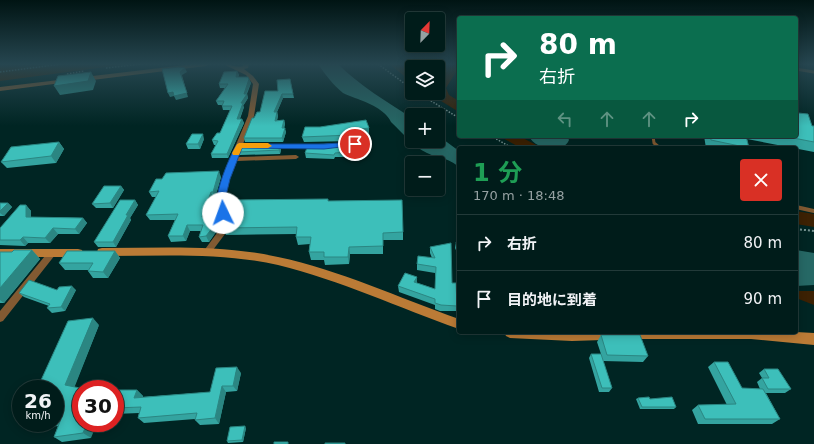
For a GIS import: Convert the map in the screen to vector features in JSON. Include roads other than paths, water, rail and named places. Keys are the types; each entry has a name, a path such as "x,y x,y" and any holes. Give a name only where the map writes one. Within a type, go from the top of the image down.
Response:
{"street":[{"path":"0,89 35,85"},
{"path":"207,252 221,234 223,213 220,204 233,159 251,116 256,85"},
{"path":"239,146 327,146 368,143"},
{"path":"233,159 296,157"},
{"path":"0,253 207,252 248,255 278,261 325,274 411,308 457,323"},
{"path":"0,318 52,253"},
{"path":"551,334 602,334"},
{"path":"762,334 814,339"}],"lane":[{"path":"798,207 814,211"}],"water":[{"path":"335,85 362,85 405,113 405,136 381,110 343,93"},
{"path":"530,138 568,138 569,140 564,146 540,146 532,141"},
{"path":"445,141 457,150 457,166 445,159 445,156 435,156 419,148 445,148"},
{"path":"798,250 814,253 814,285 798,286"}]}
